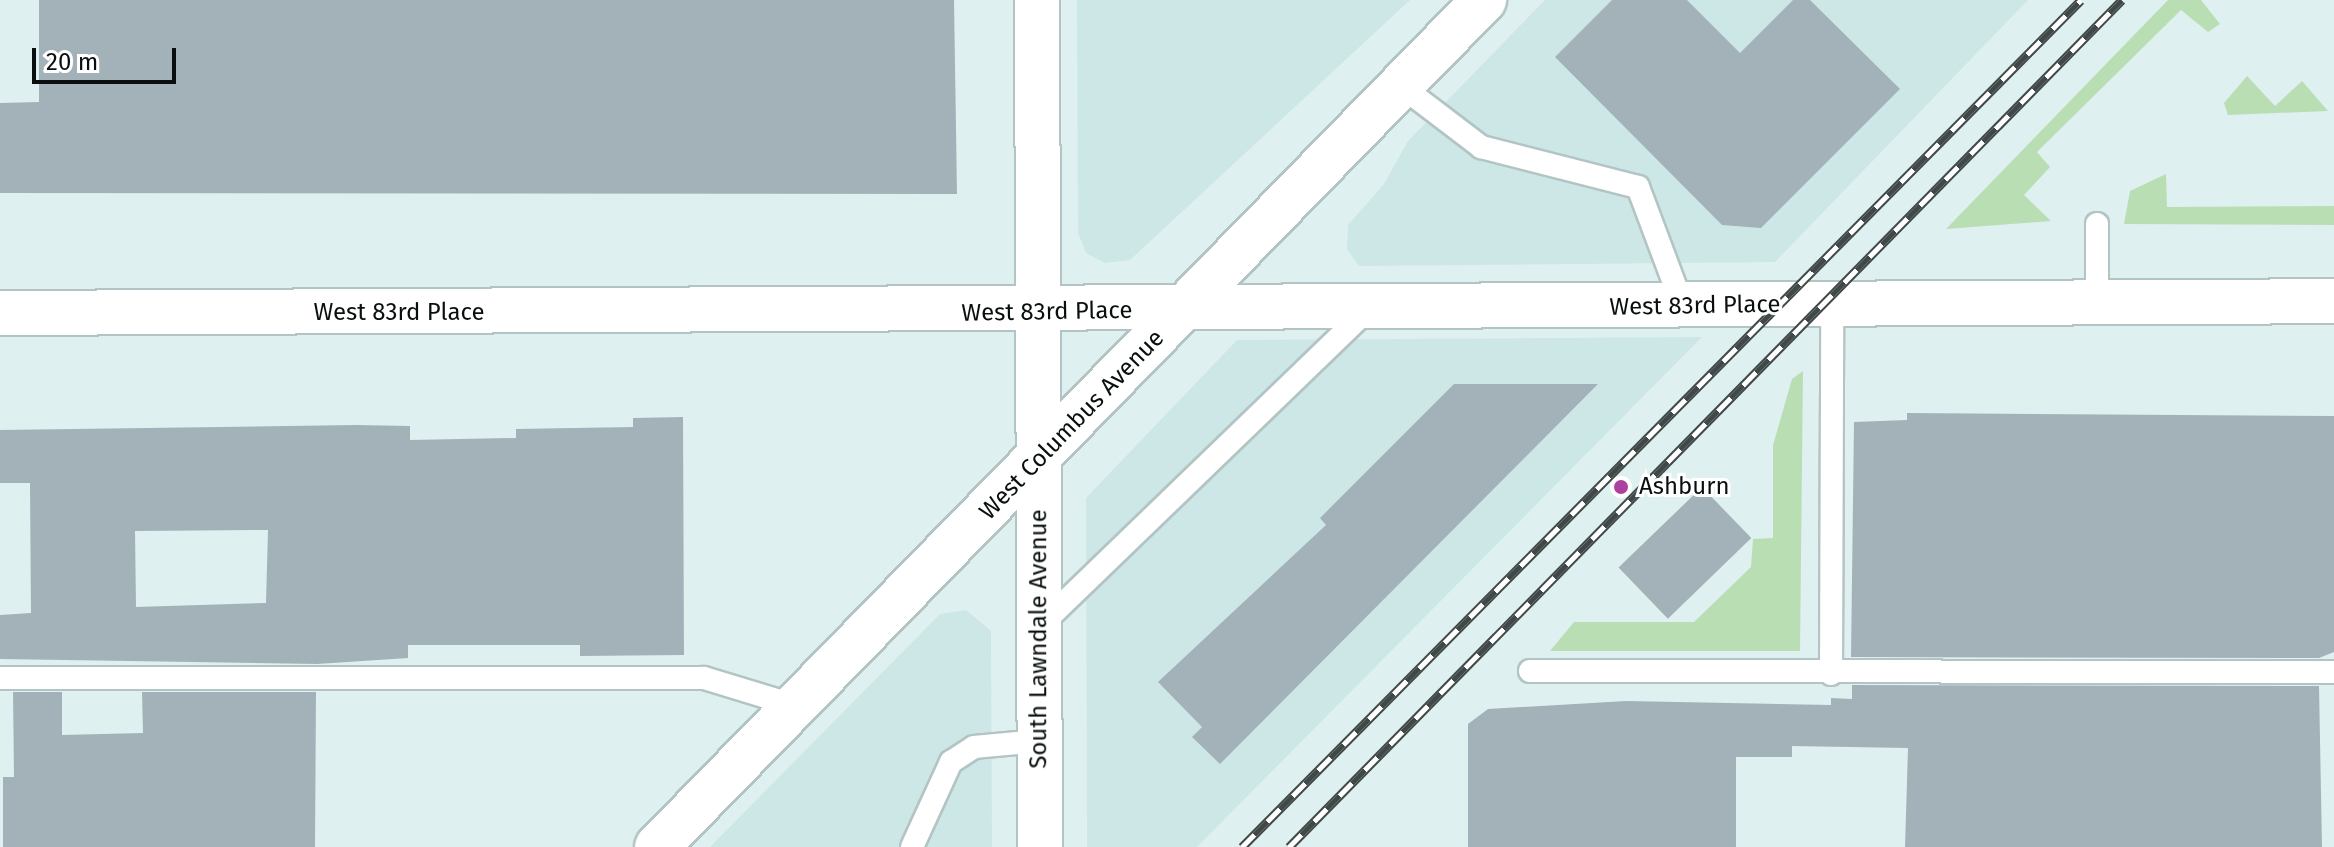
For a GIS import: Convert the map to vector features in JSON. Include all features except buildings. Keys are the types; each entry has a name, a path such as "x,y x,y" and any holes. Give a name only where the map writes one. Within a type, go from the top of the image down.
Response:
{"street":[{"name":"South Lawndale Avenue","path":"1037,0 1040,847"},
{"name":"West Columbus Avenue","path":"657,847 1038,462 1484,0"},
{"name":"West 83rd Place","path":"0,313 1037,312 2334,301"}],"lane":[{"path":"1401,86 1481,147 1638,187 1683,307"},
{"path":"2097,224 2097,303"},
{"path":"1831,674 1832,304"},
{"path":"1039,627 1368,309"},
{"path":"1530,671 1831,674 2334,672"},
{"path":"0,678 704,678 796,706"},
{"path":"912,847 951,762 974,747 1039,741"}],"shaded area":[{"path":"1077,0 1410,0 1130,260 1105,263 1086,253 1078,233"},
{"path":"1545,0 2028,0 1775,262 1359,266 1347,249 1348,225 1384,184 1408,141"},
{"path":"1702,337 1197,847 1087,847 1086,498 1237,340"},
{"path":"966,610 991,631 992,847 710,847 940,614"}],"green space":[{"path":"2168,0 2201,0 2220,24 2208,32 2181,10 2037,152 2050,167 2024,195 2051,221 1946,229"},
{"path":"2247,76 2275,106 2302,81 2328,111 2228,115 2224,103"},
{"path":"2166,174 2167,207 2334,206 2334,225 2124,224 2130,191"},
{"path":"1803,371 1800,651 1550,651 1574,622 1694,622 1751,567 1753,539 1773,538 1773,445 1792,379"}],"railway":[{"path":"1242,847 2081,0"},
{"path":"1289,847 2122,0"}],"place":[{"name":"Ashburn","path":"1621,487"}]}
